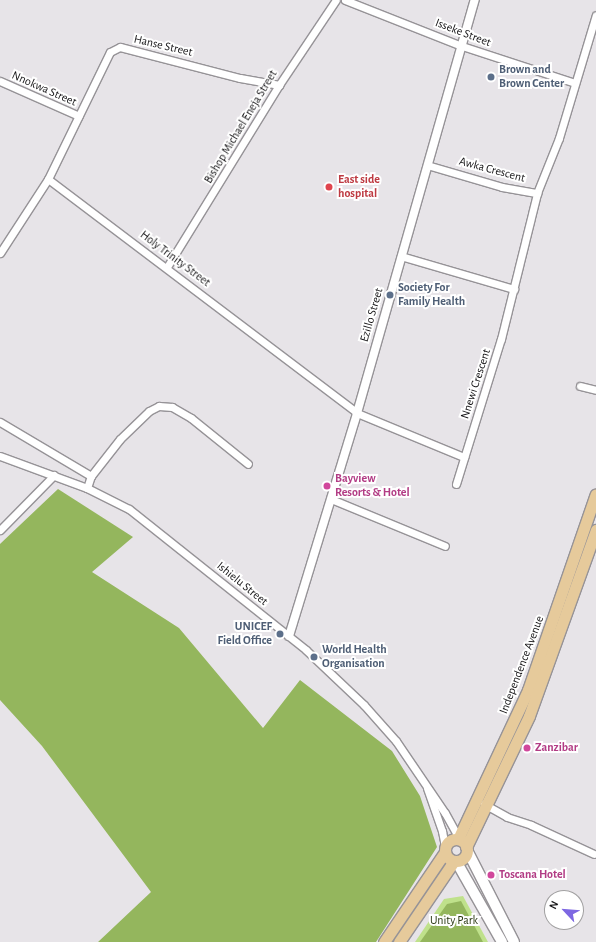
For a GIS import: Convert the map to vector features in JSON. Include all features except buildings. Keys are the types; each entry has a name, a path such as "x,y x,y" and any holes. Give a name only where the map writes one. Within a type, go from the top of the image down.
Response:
{"main road":[{"name":"Independence Avenue","path":"384,942 449,841 457,839 478,799 528,690 596,494"},
{"name":"Independence Avenue","path":"399,942 455,861 464,858 467,848 529,716 596,530"},
{"path":"457,839 467,848 514,942"},
{"path":"445,849 448,858 455,861 502,942"}],"street":[{"name":"Bishop Michael Eneja Street","path":"167,267 279,85 336,0"},
{"name":"Isseke Street","path":"345,0 367,4 462,46 575,83"},
{"name":"Ezillo Street","path":"289,636 357,413 475,0"},
{"name":"Awka Crescent","path":"427,165 502,187 537,193 558,138 596,15"},
{"name":"Hanse Street","path":"48,179 106,57 110,52 120,47 240,78 279,85"},
{"name":"Nnokwa Street","path":"0,82 79,116"},
{"name":"Holy Trinity Street","path":"48,179 167,267 357,413 464,457"},
{"path":"0,253 48,179"},
{"name":"Nnewi Crescent","path":"456,484 501,339 537,193"},
{"path":"401,256 514,289"},
{"path":"580,386 596,390"},
{"path":"87,488 91,476 120,440 149,411 159,406 172,407 191,418 248,464"},
{"path":"0,422 91,476"},
{"name":"Ishielu Street","path":"0,456 54,475 114,500 148,523 289,636 364,705 396,741 427,788"},
{"path":"0,530 54,475"},
{"path":"331,499 445,546"},
{"path":"427,788 450,821 456,833 457,839"},
{"path":"427,788 442,831 445,849"},
{"path":"478,799 487,806 594,854"}],"green space":[{"path":"58,489 133,537 92,572 179,628 263,728 300,680 392,751 420,796 437,847 376,942 98,942 151,892 42,746 0,700 0,544"},
{"name":"Unity Park","path":"463,896 488,942 415,942 444,899"},
{"name":"Unity Park","path":"461,901 483,942 420,942 447,904"}],"place":[{"name":"Brown and Brown Center","path":"491,77"},
{"name":"East side hospital","path":"329,187"},
{"name":"Society For Family Health","path":"390,295"},
{"name":"Bayview Resorts & Hotel","path":"327,486"},
{"name":"UNICEF Field Office","path":"280,634"},
{"name":"World Health Organisation","path":"314,657"},
{"name":"Zanzibar","path":"527,748"},
{"name":"Toscana Hotel","path":"491,875"}]}
